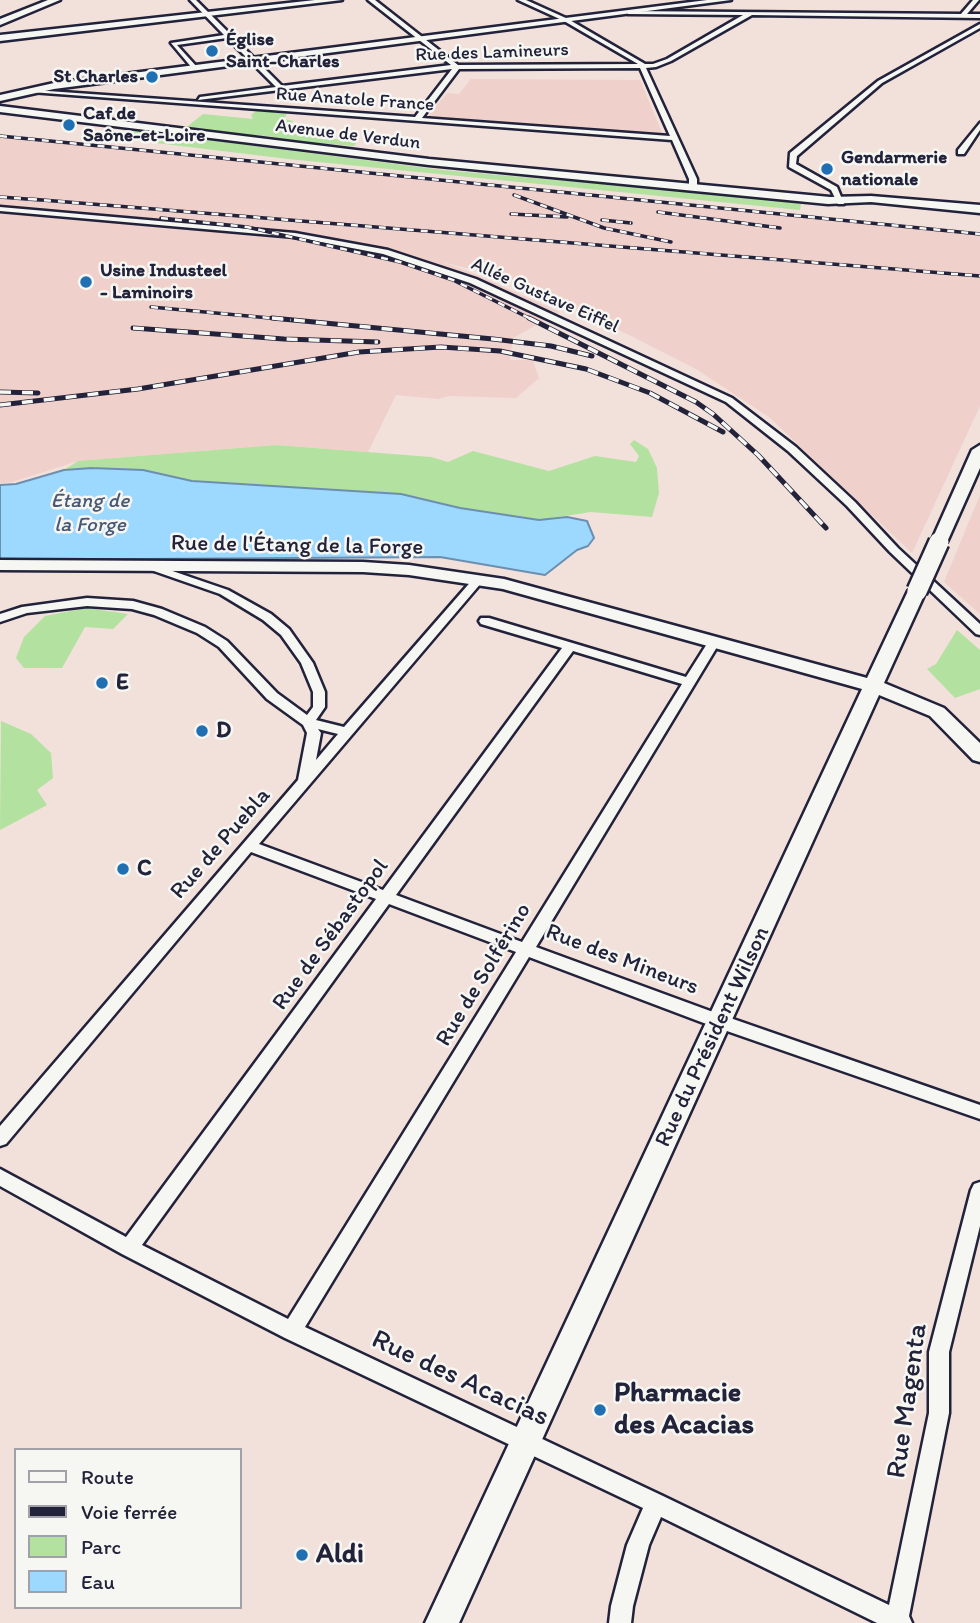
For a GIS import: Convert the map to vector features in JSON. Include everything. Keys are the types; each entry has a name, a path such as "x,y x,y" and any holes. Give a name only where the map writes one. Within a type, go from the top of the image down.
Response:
{"main road":[{"path":"0,22 55,0"},
{"path":"0,38 285,3 338,0"},
{"path":"0,98 54,86 727,0"},
{"name":"Avenue de Verdun","path":"0,109 429,162 841,202 871,199 980,209"},
{"name":"Rue du Président Wilson","path":"442,1623 721,1021 980,450"},
{"name":"Rue de l'Étang de la Forge","path":"0,565 155,568 363,567 409,570 478,580 559,599 873,686 937,712 980,755"}],"street":[{"path":"193,0 280,88"},
{"path":"371,0 457,67 417,120"},
{"path":"522,0 566,20 631,56 642,66 693,179 694,187"},
{"path":"655,0 667,8"},
{"path":"962,16 976,0"},
{"path":"628,12 980,16"},
{"name":"Rue des Lamineurs","path":"177,103 457,67 663,64 753,12"},
{"path":"841,202 834,189 792,165 793,155 880,82 980,26"},
{"path":"194,68 173,44 229,36"},
{"name":"Rue Anatole France","path":"34,92 674,138"},
{"path":"961,152 979,130"},
{"name":"Allée Gustave Eiffel","path":"0,209 295,235 385,252 473,281 729,400 802,458 980,631"},
{"path":"155,568 224,592 267,617 285,632 307,663 319,692 319,707 311,728 304,784"},
{"name":"Rue de Puebla","path":"0,1139 478,580"},
{"path":"0,618 59,604 98,602 133,605 180,620 223,644 272,696 311,728 344,737"},
{"path":"485,621 688,682"},
{"name":"Rue de Solférino","path":"292,1331 714,642"},
{"name":"Rue de Sébastopol","path":"130,1248 569,648"},
{"name":"Rue des Mineurs","path":"249,846 721,1021 980,1112"},
{"name":"Rue des Acacias","path":"0,1177 130,1248 292,1331 656,1503 899,1622"},
{"name":"Rue Magenta","path":"899,1622 939,1413 939,1352 980,1190"},
{"path":"620,1623 639,1545 656,1503"}],"shaded area":[{"path":"471,79 640,80 662,133 426,119 447,93 459,94"},
{"path":"0,136 980,235 980,406 912,553 769,417 696,369 507,278 442,262 560,312 513,338 510,360 533,360 539,378 516,398 449,396 439,399 396,395 368,452 276,445 78,461 12,482 0,483"},
{"path":"980,495 980,614 944,582"}],"green space":[{"path":"256,111 287,113 284,119 293,121 286,132 357,142 354,146 183,130 203,114 253,119 251,115"},
{"path":"139,131 443,170 771,199 801,204 800,210 288,159 115,138 121,132"},
{"path":"634,440 648,449 657,468 659,493 652,517 591,512 539,520 460,508 435,501 336,490 192,481 143,470 64,470 78,461 276,445 431,457 448,462 473,451 549,471 595,456 636,462 639,456 630,444"},
{"path":"86,608 128,614 113,629 85,627 62,668 24,668 16,658 24,637 45,616"},
{"path":"957,630 980,650 980,689 955,698 927,669 936,664"},
{"path":"1,721 31,734 51,753 53,778 37,790 47,805 0,830"}],"water":[{"name":"Étang de la Forge","path":"64,470 143,470 192,481 401,494 460,508 539,520 567,517 587,521 594,538 588,546 577,550 545,575 440,557 0,560 0,485 16,484"}],"railway":[{"path":"0,136 980,234"},
{"path":"514,195 604,228 671,242"},
{"path":"0,197 40,200"},
{"path":"30,199 980,276"},
{"path":"658,212 780,228"},
{"path":"511,214 567,217"},
{"path":"161,218 247,227 400,262 453,280 529,318"},
{"path":"602,220 631,223"},
{"path":"151,307 291,320"},
{"path":"272,318 493,339 551,346 592,356"},
{"path":"529,318 533,320"},
{"path":"529,318 696,402 713,414 758,455 826,528"},
{"path":"133,328 284,339 378,342"},
{"path":"0,405 138,389 359,352 441,347 500,351 586,369 650,393 723,432"},
{"path":"0,392 38,393"}],"place":[{"name":"Église Saint-Charles","path":"212,51"},
{"name":"St Charles","path":"152,77"},
{"name":"Caf de Saône-et-Loire","path":"69,125"},
{"name":"Gendarmerie nationale","path":"827,169"},
{"name":"Usine Industeel - Laminoirs","path":"86,282"},
{"name":"E","path":"102,683"},
{"name":"D","path":"202,731"},
{"name":"C","path":"123,869"},
{"name":"Pharmacie des Acacias","path":"600,1410"},
{"name":"Aldi","path":"302,1555"}]}
